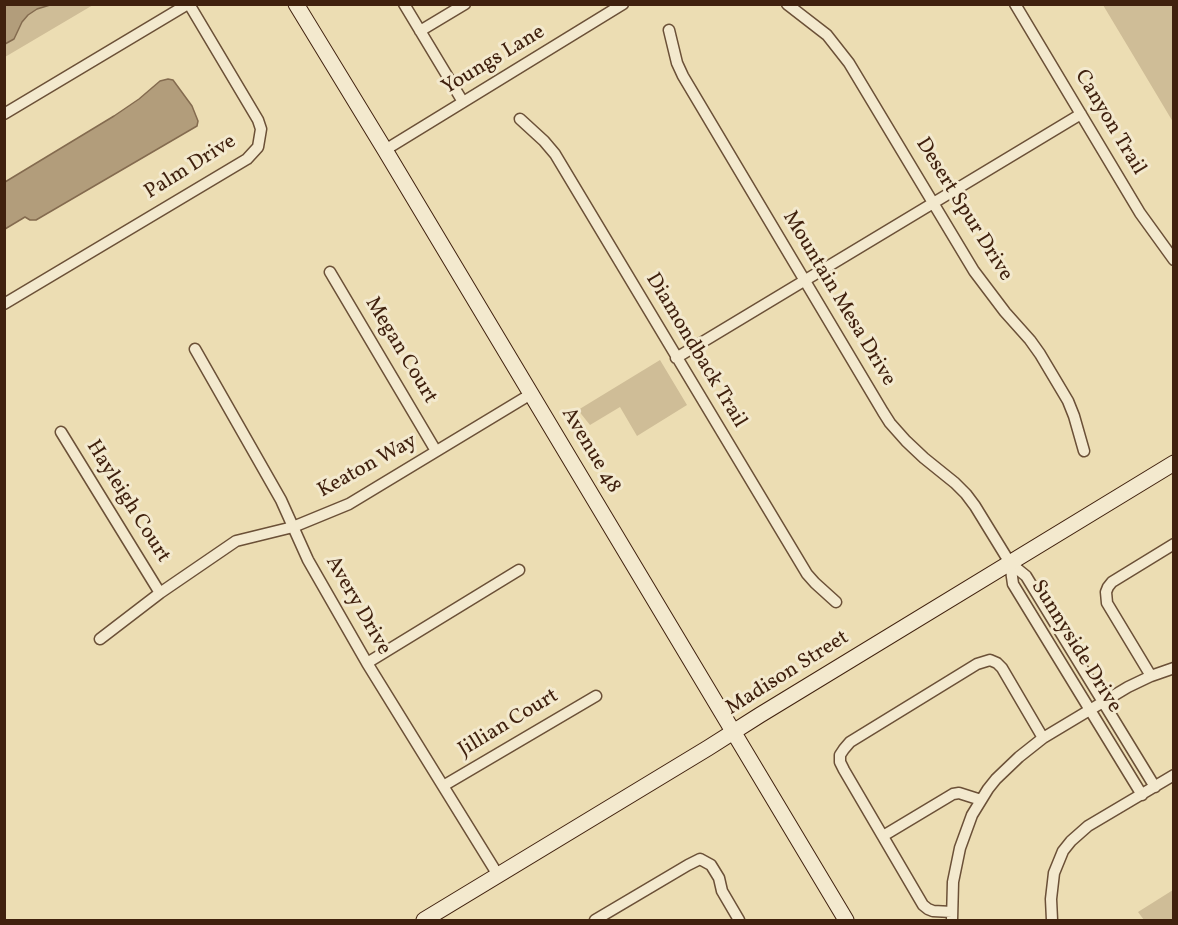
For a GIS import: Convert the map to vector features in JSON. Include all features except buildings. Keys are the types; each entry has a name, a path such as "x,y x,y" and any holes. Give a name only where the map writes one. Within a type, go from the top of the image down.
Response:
{"main road":[{"name":"Avenue 48","path":"296,4 846,921"},
{"name":"Madison Street","path":"423,921 1173,463"}],"street":[{"path":"4,114 188,4"},
{"name":"Palm Drive","path":"4,304 247,159 258,147 261,129 258,120 188,4"},
{"path":"405,4 463,102"},
{"path":"420,31 465,4"},
{"name":"Youngs Lane","path":"385,150 623,4"},
{"name":"Desert Spur Drive","path":"787,4 827,35 844,55 974,271 1040,354 1068,401 1084,451"},
{"name":"Canyon Trail","path":"1015,4 1140,213 1173,260"},
{"name":"Mountain Mesa Drive","path":"669,30 677,63 683,76 890,423 924,458 966,494 1010,562"},
{"path":"676,358 1081,114"},
{"name":"Diamondback Trail","path":"520,120 555,154 807,574 836,602"},
{"name":"Megan Court","path":"330,272 436,451"},
{"name":"Avery Drive","path":"195,349 281,500 308,560 368,663 498,875"},
{"name":"Keaton Way","path":"100,639 160,593 236,541 293,527 349,504 531,394"},
{"name":"Hayleigh Court","path":"61,432 160,593"},
{"path":"1151,676 1107,603 1106,592 1112,582 1173,544"},
{"name":"Sunnyside Drive","path":"1010,562 1026,576 1155,787"},
{"name":"Sunnyside Drive","path":"1010,562 1013,584 1142,795"},
{"path":"368,663 519,570"},
{"path":"1044,738 1002,668 990,660 977,664 850,742 844,748 840,755 840,762 844,770 923,905 928,909 952,916 953,882 960,848 972,815 988,789 1007,767 1044,738 1090,709 1151,676 1173,668"},
{"name":"Jillian Court","path":"443,786 596,696"},
{"path":"1052,921 1052,887 1058,861 1063,851 1088,826 1173,775"},
{"path":"883,836 953,794 959,793 981,800"},
{"path":"595,921 700,859 711,865 739,921"}],"shaded area":[{"path":"5,4 93,5 5,57"},
{"path":"5,4 50,5 28,15 14,39 5,44"},
{"path":"1103,5 1173,5 1173,122 1133,55"},
{"path":"173,80 192,106 198,121 197,126 36,220 25,217 5,229 5,182 114,116 160,81"},
{"path":"660,360 687,405 637,436 620,407 590,425 578,410"},
{"path":"1173,890 1173,920 1144,920 1138,912"}]}
